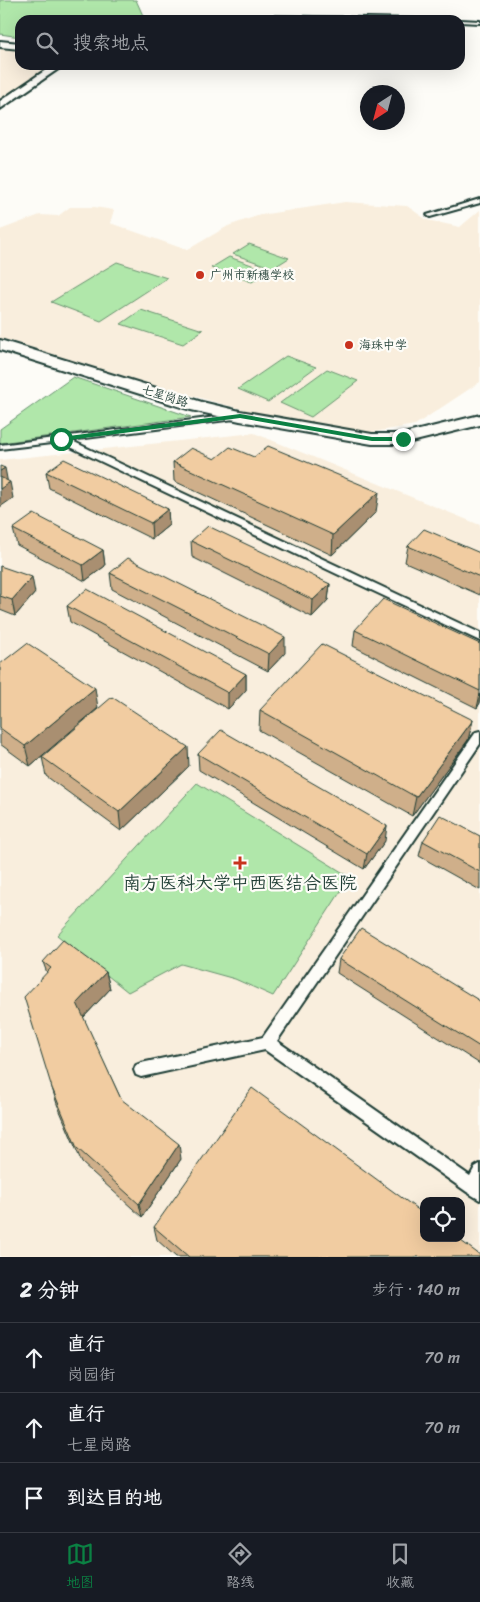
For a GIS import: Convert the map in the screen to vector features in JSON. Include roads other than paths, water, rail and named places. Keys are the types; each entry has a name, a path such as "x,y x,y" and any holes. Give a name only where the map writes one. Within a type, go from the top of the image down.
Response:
{"street":[{"path":"0,44 15,46"},
{"path":"0,106 52,70"},
{"name":"七星岗路","path":"0,345 197,406 240,416 372,439 403,439 480,420"}],"lane":[{"path":"465,21 480,22"},
{"path":"430,215 480,201"},
{"path":"0,448 240,416"},
{"path":"61,439 480,637"},
{"path":"141,1070 267,1043 480,735"},
{"path":"267,1043 476,1190 480,1172"}],"place":[{"name":"广州市新穗学校","path":"200,275"},
{"name":"海珠中学","path":"349,345"},
{"name":"南方医科大学中西医结合医院","path":"240,863"}]}
